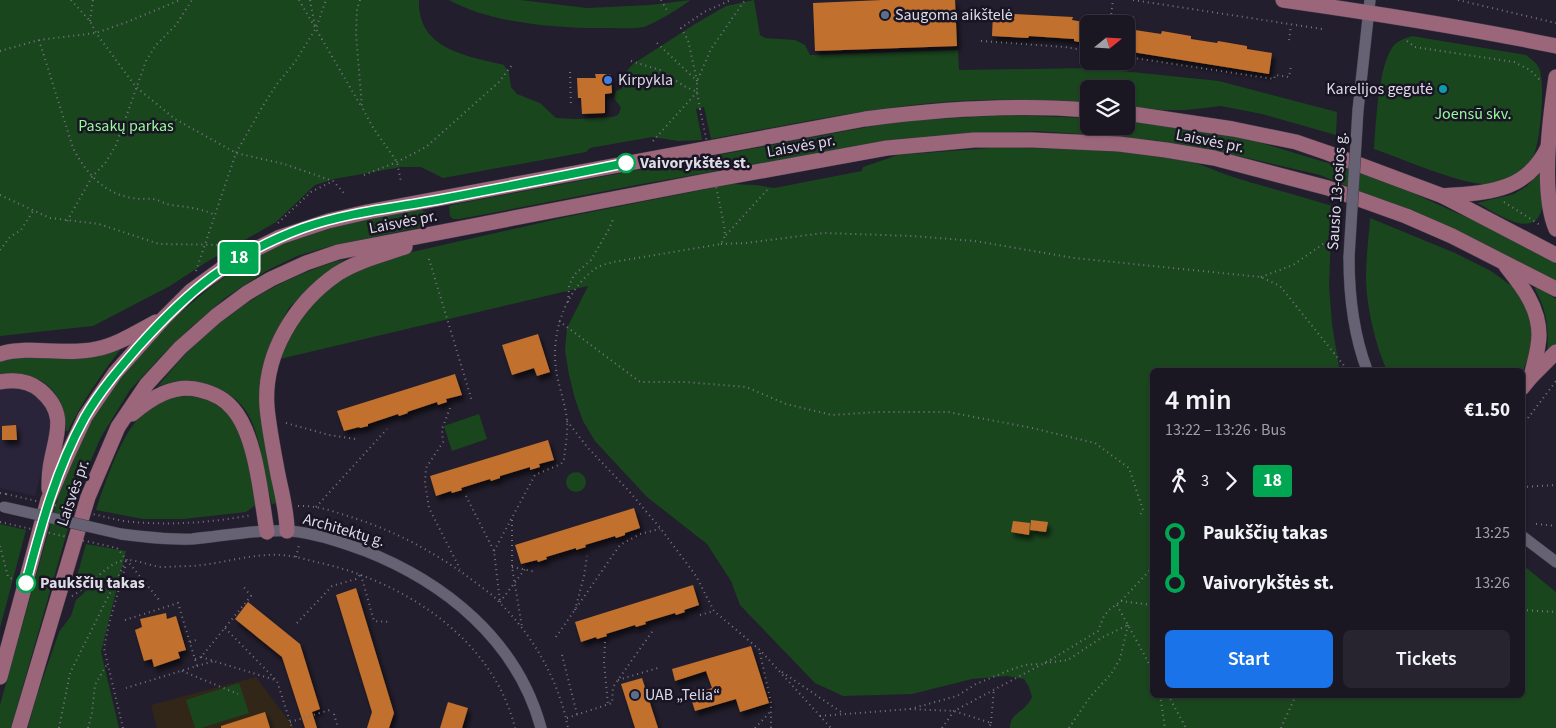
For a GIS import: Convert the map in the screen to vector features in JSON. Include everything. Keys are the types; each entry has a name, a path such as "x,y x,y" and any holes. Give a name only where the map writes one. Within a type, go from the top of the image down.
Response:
{"main road":[{"path":"1283,0 1369,6 1556,46"},
{"path":"1555,81 1548,146 1549,200 1556,229"},
{"name":"Laisvės pr.","path":"0,677 48,500 85,417 115,373 164,318 192,292 224,267 246,254 280,237 328,221 709,147 865,119 955,109 1017,107 1080,110"},
{"name":"Laisvės pr.","path":"1135,114 1233,129 1296,142 1377,170 1443,196 1556,256"},
{"name":"Laisvės pr.","path":"19,728 88,497 118,427 147,384 180,348 216,316 247,293 306,263 338,252 888,148 974,140 1050,140 1119,144 1214,158 1328,188 1406,216 1452,236 1556,289"},
{"path":"1443,196 1489,192 1515,183 1525,177 1542,159 1548,146"},
{"path":"287,531 285,507 267,405 269,376 275,349 289,323 304,303 338,274 360,262 459,229"},
{"path":"1502,261 1525,290 1537,318 1539,334 1527,383"},
{"path":"0,354 22,351 81,351 97,349 115,343 164,318"},
{"path":"1527,383 1556,352"},
{"path":"0,382 24,381 36,386 53,404 58,416 59,428 50,469 48,500"},
{"path":"118,427 141,407 162,394 179,388 194,388 210,392 222,398 233,409 243,424 267,532"}],"street":[{"name":"Sausio 13-osios g.","path":"1366,368 1351,316 1349,257 1358,110 1369,6"},
{"name":"Architektų g.","path":"2,507 121,534 152,538 190,539 287,531 322,537 352,546 387,560 445,594 487,631 523,679 541,728"},
{"path":"1525,538 1556,562"}],"path":[{"path":"71,0 90,21 96,33 136,87 175,120 236,153 284,164 333,182 344,193"},
{"path":"90,21 93,0"},
{"path":"0,51 39,40 96,33 180,0"},
{"path":"67,221 92,177 106,162 116,145 146,61 156,44 176,25 192,0"},
{"path":"299,0 372,126 396,162 402,182"},
{"path":"310,0 316,28"},
{"path":"196,271 236,153 264,104 295,62 316,28 326,0"},
{"path":"360,0 356,34 362,107"},
{"path":"660,0 668,12"},
{"path":"725,236 700,109 697,81 688,40 681,28 704,12 731,0"},
{"path":"697,81 711,49 745,0"},
{"path":"1111,15 1113,0"},
{"path":"1133,0 1322,28"},
{"path":"1458,0 1555,22"},
{"path":"1289,40 1291,24"},
{"path":"39,40 73,148 81,164 92,177 113,192 134,198 154,199 168,205 203,210 214,215"},
{"path":"1407,41 1414,47 1514,62 1530,70 1541,82 1555,81"},
{"path":"981,42 1080,50"},
{"path":"657,43 697,81"},
{"path":"1135,58 1274,79 1275,75 1289,78 1291,66"},
{"path":"631,61 660,70 697,92"},
{"path":"364,174 396,162 426,147 499,82 512,65"},
{"path":"570,72 571,107"},
{"path":"653,141 697,92"},
{"path":"273,226 312,192 333,182"},
{"path":"721,244 725,236 768,189"},
{"path":"1489,192 1539,225"},
{"path":"0,195 50,218 99,224 159,244 236,245"},
{"path":"0,201 5,198"},
{"path":"0,250 10,237 21,230 33,211"},
{"path":"568,304 569,286 574,275 591,260 614,217"},
{"path":"494,551 535,475 561,464 564,460 567,422 557,375 554,347 559,321 583,280 597,268 613,262 721,244 746,243 824,233 913,236 975,241 1074,258 1261,277 1280,286 1345,368"},
{"path":"1261,277 1293,266 1323,244 1332,240 1349,257"},
{"path":"429,259 472,401"},
{"path":"559,321 640,382 686,382 746,387 786,404 832,416 876,412 948,412 1032,428 1095,443 1129,468 1143,510 1140,516"},
{"path":"1525,422 1556,380"},
{"path":"450,408 442,429 443,442 426,468 425,483 429,508 461,571"},
{"path":"567,422 661,529 696,576 714,611 760,650 831,728"},
{"path":"286,423 329,436 355,439"},
{"path":"316,507 387,429"},
{"path":"1525,487 1556,484"},
{"path":"0,493 124,521 153,525 234,518 264,512"},
{"path":"466,496 494,551 500,602 525,569"},
{"path":"285,507 303,506"},
{"path":"512,518 512,566 522,630"},
{"path":"0,522 117,548 160,601"},
{"path":"1536,524 1556,526"},
{"path":"556,637 620,545 640,534 661,529"},
{"path":"296,557 299,545"},
{"path":"0,546 8,577"},
{"path":"55,606 82,591 116,562 127,559 160,566 194,566 282,555 334,565 361,574 411,600 436,615 458,633 479,657 502,691 511,712 515,728"},
{"path":"574,612 584,576 587,556"},
{"path":"123,728 104,648 127,559"},
{"path":"59,728 70,673 127,559"},
{"path":"512,566 536,572"},
{"path":"942,728 954,710 1098,631 1104,616 1150,570"},
{"path":"361,574 374,621 391,622"},
{"path":"298,623 332,586 356,579 361,574"},
{"path":"195,659 201,657 251,596 242,585"},
{"path":"1121,601 1150,605"},
{"path":"125,620 178,603 197,666"},
{"path":"1117,604 1150,665"},
{"path":"1525,610 1556,612"},
{"path":"700,615 714,611"},
{"path":"910,709 957,696 976,684 1025,665 1054,664 1068,660 1101,638 1128,625"},
{"path":"1069,728 1090,697 1111,674 1120,659 1128,625"},
{"path":"225,628 277,681 292,728"},
{"path":"181,631 185,629"},
{"path":"566,718 612,703 613,687 654,629"},
{"path":"190,642 199,639"},
{"path":"605,642 604,662 608,705"},
{"path":"760,650 771,703 771,728"},
{"path":"562,655 577,714"},
{"path":"201,657 277,681"},
{"path":"126,688 215,661"},
{"path":"88,728 92,713 94,685 108,663"},
{"path":"618,680 661,667"},
{"path":"779,670 844,714"},
{"path":"182,672 238,694"},
{"path":"989,728 994,688"},
{"path":"1160,698 1165,728"},
{"path":"1170,698 1186,728"},
{"path":"1281,728 1295,698"},
{"path":"290,722 333,709"},
{"path":"820,716 910,709 954,710 990,722"},
{"path":"755,728 771,710"},
{"path":"334,714 338,728"}],"shaded area":[{"path":"19,386 38,394 52,418 50,438 35,496 0,488 0,388"},
{"path":"256,677 294,728 157,728 151,705"}],"green space":[{"name":"Pasakų parkas","path":"0,0 419,0 421,16 426,30 435,40 446,48 474,58 504,65 509,73 511,87 517,94 540,103 556,118 575,119 613,117 618,115 621,108 614,98 616,91 622,89 626,72 633,64 726,6 754,0 760,35 765,38 795,40 805,45 810,55 958,50 959,70 1080,68 1080,70 1112,70 1219,81 1337,112 1336,135 1262,114 1221,106 1186,110 1135,107 1135,80 1080,80 1080,102 998,100 915,105 886,108 711,139 704,107 696,109 702,140 679,141 652,137 590,148 586,152 443,178 421,167 401,167 334,179 315,185 276,222 205,263 170,286 93,326 0,336"},
{"path":"449,0 520,0 587,8 650,5 690,0 675,11 644,27 627,28 549,26 506,20 466,8"},
{"name":"Joensū skv.","path":"1412,36 1526,55 1536,64 1541,76 1541,116 1534,155 1531,162 1524,169 1500,183 1484,184 1469,182 1435,172 1374,149 1379,94 1385,64 1395,44"},
{"path":"1012,115 1080,118 1080,134 1037,131 956,134 899,139 642,184 460,219 453,219 450,216 449,206 456,204 900,121"},
{"path":"1135,122 1166,125 1255,141 1384,180 1499,232 1556,261 1556,283 1465,234 1320,175 1213,150 1153,140 1094,135 1135,135"},
{"path":"990,148 1064,149 1138,154 1187,161 1243,180 1332,206 1329,286 1332,324 1340,368 1150,368 1150,698 1525,698 1525,567 1556,592 1556,728 1010,728 1013,718 1025,707 1032,697 1024,679 1007,676 972,679 912,694 843,696 815,683 740,605 731,581 707,544 647,497 595,441 583,421 575,399 565,350 567,328 588,286 280,359 284,346 303,314 331,285 381,259 566,217 732,184 774,188 862,171 863,167 898,155"},
{"path":"1544,169 1542,208 1538,218 1531,223 1514,222 1477,203 1514,194 1527,186"},
{"path":"416,210 426,212 429,219 421,227 331,246 297,256 266,271 225,298 190,328 130,390 101,437 81,483 11,728 0,728 0,705 64,476 76,448 105,394 123,370 188,306 223,278 260,255 301,236 329,227"},
{"path":"1370,218 1455,253 1491,271 1521,295 1533,327 1530,352 1524,368 1386,368 1369,312 1366,269"},
{"path":"345,259 319,278 289,308 271,342 262,370 261,406 278,503 272,504 257,436 249,416 237,400 220,389 191,381 178,381 158,386 194,346 245,304 303,273"},
{"path":"1536,287 1556,299 1556,345 1547,356 1547,321 1543,306 1535,289"},
{"path":"119,349 85,399 68,431 66,431 65,417 61,404 48,385 27,375 0,375 0,361 21,358 85,358 103,355"},
{"path":"189,396 208,401 222,409 233,421 241,435 246,452 257,504 246,512 183,519 143,519 96,510 117,453 133,425 152,406 169,399"},
{"path":"479,414 487,439 452,451 444,426"},
{"path":"576,472 583,475 586,482 583,489 576,492 569,489 566,482 569,475"},
{"path":"0,524 26,530 0,628"},
{"path":"86,544 126,551 101,652 119,728 28,728 36,698 59,632 71,616 76,600 86,591 74,587"},
{"path":"239,683 249,713 201,728 195,728 186,700"}],"building":[{"name":"Saugoma aikštelė","path":"882,0 955,0 957,46 815,51 813,3"},
{"path":"993,13 1073,17 1072,20 1080,21 1080,42 1074,41 1074,39 992,36"},
{"path":"1135,30 1161,34 1162,31 1191,36 1191,39 1247,46 1247,49 1272,53 1269,74 1135,52"},
{"path":"595,74 610,74 612,93 605,94 605,113 582,114 581,98 578,98 577,78 596,78"},
{"path":"538,334 550,372 537,376 534,368 512,375 502,345"},
{"path":"455,374 462,395 446,399 447,402 438,405 437,402 399,416 398,414 368,424 368,426 344,431 337,411"},
{"path":"16,425 17,440 2,440 2,426"},
{"path":"548,440 554,460 539,464 540,467 530,470 530,467 500,476 500,478 491,481 490,479 461,488 462,490 436,496 430,476"},
{"path":"634,508 640,528 616,538 615,536 585,545 586,547 546,557 547,559 538,562 537,560 521,564 515,545"},
{"path":"1031,520 1048,522 1046,532 1030,530"},
{"path":"1013,521 1030,523 1029,535 1011,532"},
{"path":"693,585 699,605 676,615 675,613 645,622 646,624 636,627 635,625 606,634 607,636 581,642 575,622"},
{"path":"356,588 394,713 389,728 367,728 372,712 336,595"},
{"path":"248,602 300,644 320,709 312,712 317,728 305,728 282,657 235,619"},
{"path":"166,613 167,619 176,616 186,650 178,652 180,658 154,667 152,659 144,661 135,630 142,627 140,619"},
{"path":"751,646 769,703 740,712 736,699 695,711 690,695 712,688 706,671 675,681 672,669"},
{"path":"642,678 658,728 635,728 621,684"},
{"path":"448,702 468,708 462,728 440,728"},
{"path":"265,712 270,728 221,728 221,726"}],"bus line":[{"name":"18","path":"26,583 48,500 85,417 115,373 164,318 192,292 224,267 280,237 328,221 626,163"}],"place":[{"name":"Saugoma aikštelė","path":"885,15"},
{"name":"Kirpykla","path":"608,80"},
{"name":"Karelijos gegutė","path":"1443,89"},
{"name":"Vaivorykštės st.","path":"626,163"},
{"name":"Paukščių takas","path":"26,583"},
{"name":"UAB „Telia“","path":"635,695"}]}
